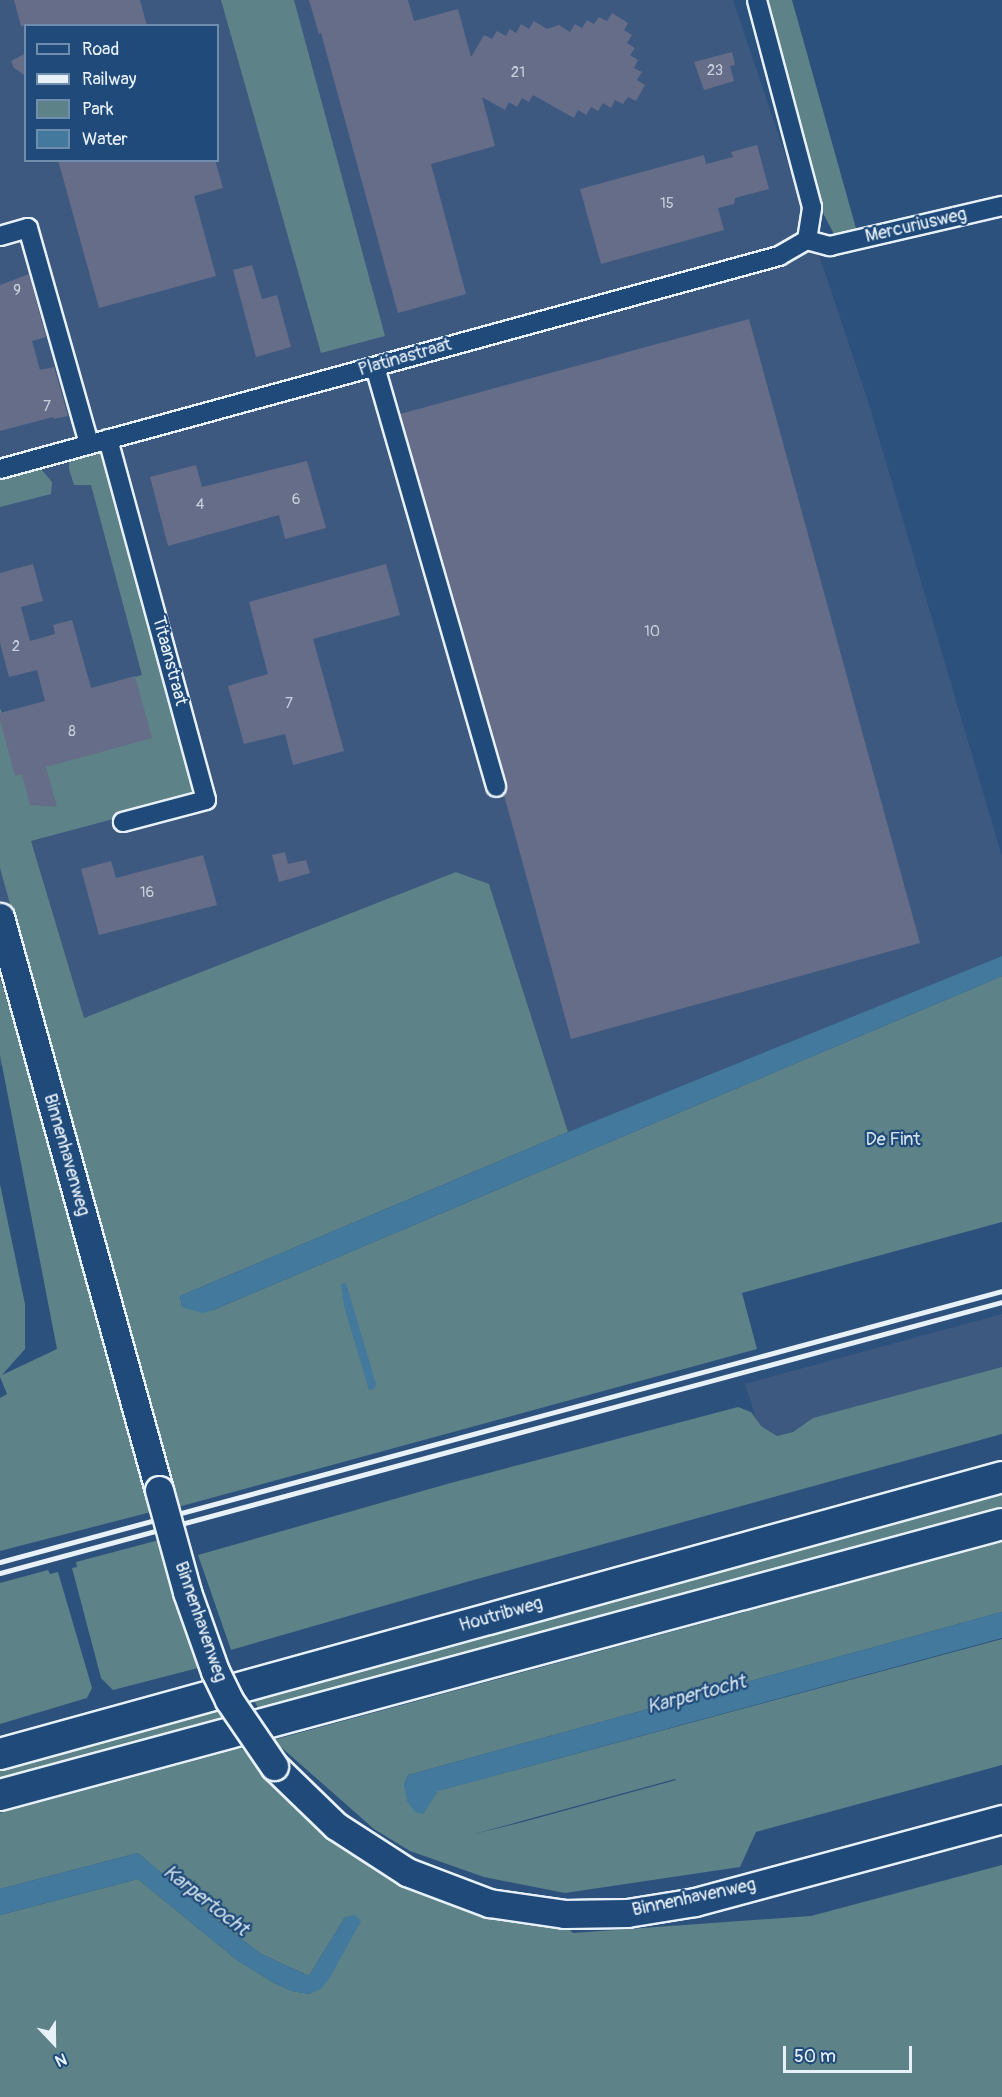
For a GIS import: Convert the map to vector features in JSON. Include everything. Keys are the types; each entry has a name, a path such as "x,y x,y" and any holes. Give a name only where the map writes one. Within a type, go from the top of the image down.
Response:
{"main road":[{"name":"Binnenhavenweg","path":"0,917 187,1592 215,1671 246,1728 274,1766 336,1826 391,1864 467,1896 547,1913 607,1914 671,1906 1002,1819"},
{"name":"Houtribweg","path":"0,1754 1002,1478"},
{"path":"0,1795 1002,1524"}],"street":[{"path":"757,0 812,207 807,240"},
{"name":"Mercuriusweg","path":"807,240 830,246 1002,206"},
{"path":"0,236 28,228 89,443"},
{"name":"Platinastraat","path":"0,469 780,256 807,240"},
{"path":"375,367 496,788"},
{"name":"Titaanstraat","path":"108,439 206,800 123,822"}],"shaded area":[{"path":"0,0 733,0 867,398 1002,857 1002,956 568,1132 489,884 456,872 0,1066"},
{"path":"1002,1314 1002,1373 763,1440 745,1384"}],"green space":[{"path":"221,0 294,0 385,336 321,353"},
{"path":"768,0 792,0 857,232 834,234 824,215"},
{"name":"De Fint","path":"105,451 196,791 117,818 31,841 84,1018 456,872 489,884 568,1132 180,1296 182,1307 213,1310 1002,976 1002,1222 742,1293 757,1349 178,1507 0,868 0,708 2,714 142,675 91,485 74,485 69,469 69,461"},
{"path":"41,469 52,482 51,494 0,507 0,480"},
{"path":"0,978 104,1324 151,1512 0,1551 0,1398 7,1394 0,1377 0,1184 25,1304 25,1349 2,1375 57,1349 0,1055"},
{"path":"1002,1367 1002,1434 470,1581 231,1650 198,1555 447,1484 738,1407 751,1412 761,1426 777,1436 793,1432 813,1418"},
{"path":"1002,1493 1002,1513 262,1714 251,1696"},
{"path":"159,1540 182,1624 198,1668 113,1690 101,1678 72,1568 77,1567 76,1562"},
{"path":"1002,1542 1002,1612 408,1775 404,1785 423,1814 437,1791 1002,1639 1002,1765 756,1832 740,1867 565,1893 484,1877 410,1851 374,1829 273,1740","holes":["676,1780 523,1822 474,1834"]},
{"path":"48,1570 50,1574 58,1572 92,1688 87,1698 0,1724 0,1583"},
{"path":"215,1705 226,1725 0,1786 0,1765"},
{"path":"241,1748 295,1807 328,1833 565,1925 573,1933 811,1916 1002,1865 1002,2097 0,2097 0,1915 138,1879 237,1960 274,1983 292,1991 310,1994 345,1917 309,1976 261,1954 221,1924 138,1853 0,1889 0,1813"}],"water":[{"path":"1002,956 1002,976 213,1310 203,1313 182,1307 180,1296 568,1132"},
{"path":"346,1283 376,1384 374,1389 369,1390 344,1306 341,1284"},
{"path":"1002,1612 1002,1638 438,1791 423,1814 415,1812 407,1801 404,1785 408,1775"},
{"path":"138,1853 221,1924 261,1954 309,1976 345,1917 355,1915 361,1921 329,1979 322,1988 310,1994 292,1991 274,1983 237,1960 138,1879 0,1915 0,1889"}],"building":[{"path":"14,0 140,0 146,24 24,24 21,26"},
{"path":"309,0 408,0 414,21 458,9 471,57 484,35 492,39 497,31 506,36 510,29 516,33 521,24 529,29 534,21 547,29 559,25 570,32 575,24 582,28 587,20 594,24 599,17 607,21 612,13 628,23 624,30 632,35 627,43 635,48 630,55 638,60 634,68 642,72 637,80 645,85 636,101 628,97 623,104 615,100 611,108 603,103 598,111 591,107 586,115 578,110 574,118 533,95 529,102 522,98 517,107 509,102 505,110 482,97 495,146 431,164 466,294 398,313 321,33 319,34"},
{"path":"732,52 735,65 730,66 734,81 704,90 694,62"},
{"path":"24,54 24,75 14,68 11,61"},
{"path":"757,145 769,189 735,198 734,204 718,208 724,230 601,264 580,189 704,155 706,164 733,157 731,152"},
{"path":"59,162 216,162 223,188 194,196 216,276 99,308"},
{"path":"252,265 262,299 277,295 291,347 256,357 233,270"},
{"path":"29,274 46,337 32,341 40,370 54,367 68,416 54,419 53,417 0,431 0,285"},
{"path":"749,319 920,943 571,1039 504,795 507,784 400,414"},
{"path":"307,461 326,528 285,539 279,515 168,546 150,477 196,465 202,487"},
{"path":"33,564 43,601 21,607 30,641 55,634 53,625 72,620 91,688 135,676 152,738 46,767 57,807 30,805 22,774 15,776 0,720 0,713 45,701 37,670 9,677 0,643 0,573"},
{"path":"386,564 400,615 313,639 344,751 293,765 285,734 244,744 228,686 268,674 249,602"},
{"path":"285,852 288,864 306,860 310,873 279,882 272,855"},
{"path":"203,855 217,905 99,935 81,869 111,861 116,878"}],"railway":[{"path":"0,1562 1002,1291"},
{"path":"0,1573 1002,1302"}],"water label":[{"name":"Karpertocht","path":"696,1694"},
{"name":"Karpertocht","path":"206,1900"}]}
